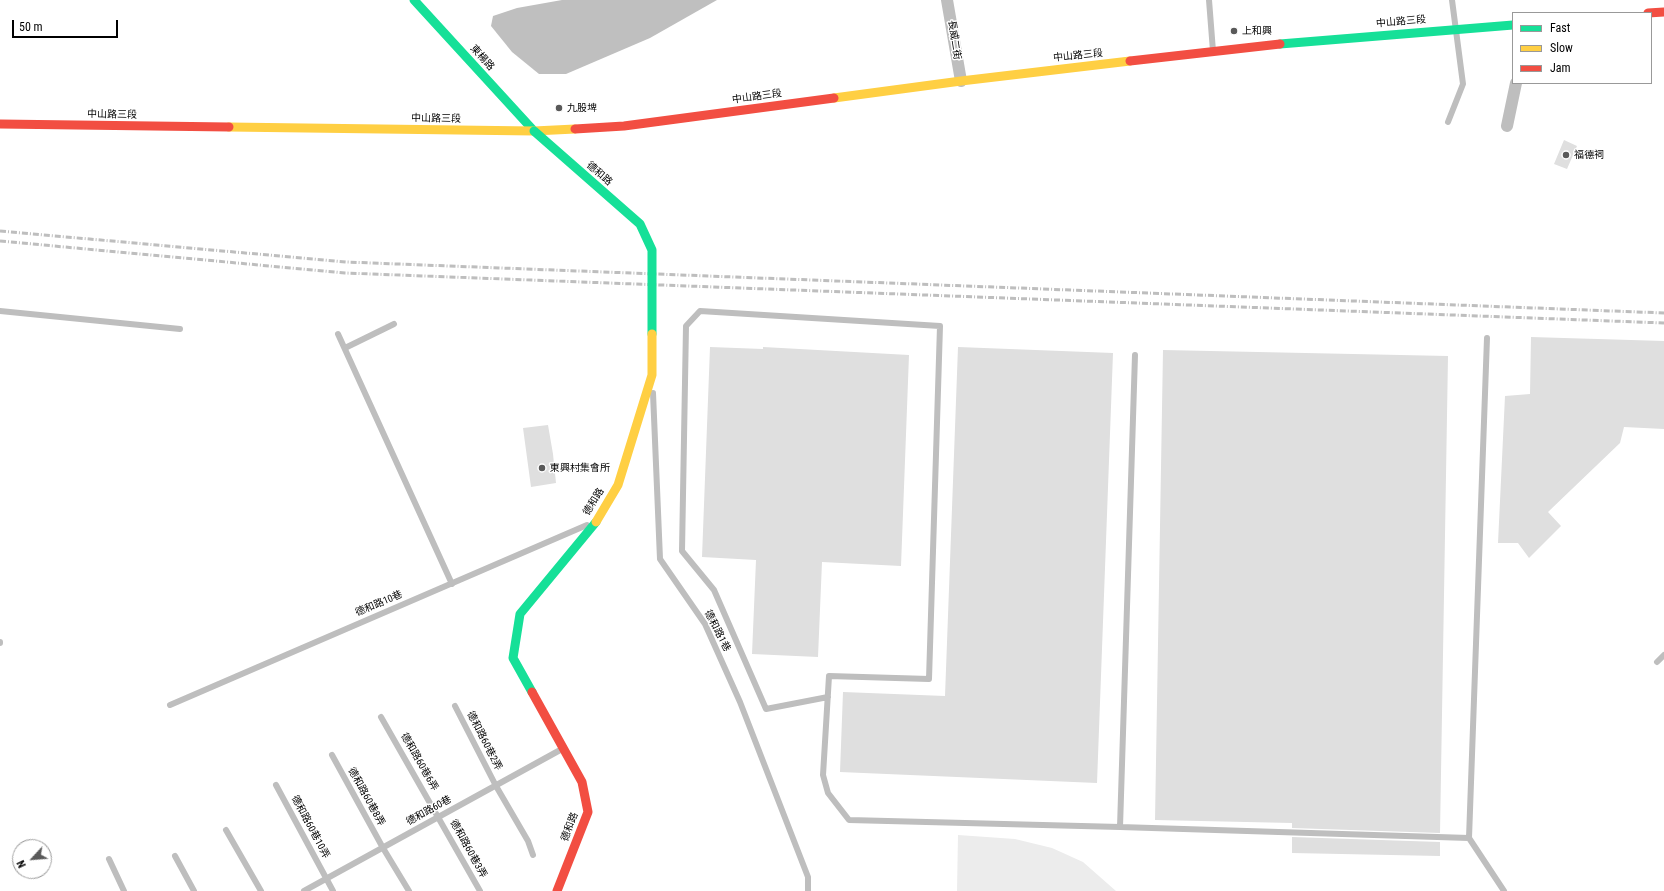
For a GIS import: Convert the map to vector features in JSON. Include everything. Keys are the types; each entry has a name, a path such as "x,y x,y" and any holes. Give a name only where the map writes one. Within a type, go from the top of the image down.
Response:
{"street":[{"name":"東楊路","path":"414,0 534,131"},
{"name":"長威二街","path":"948,0 961,81"},
{"path":"1652,13 1664,12"},
{"name":"中山路三段","path":"0,124 534,131 624,126 961,81 1307,41 1512,25"},
{"path":"1507,126 1516,84"},
{"name":"德和路","path":"534,131 640,224 652,250 652,375 618,485 596,522 520,614 513,658 582,782 588,812 557,891"}],"lane":[{"path":"1209,0 1213,52"},
{"path":"1448,122 1463,84 1452,0"},
{"path":"0,310 180,329"},
{"path":"828,697 766,709 714,590 682,551 686,326 700,311 940,326 929,679 829,676 828,697 823,775 828,793 849,820 1469,838"},
{"path":"345,348 394,324"},
{"path":"338,334 452,584"},
{"path":"1487,338 1469,838 1504,891"},
{"path":"1120,827 1135,355"},
{"name":"德和路1巷","path":"652,375 660,559 705,624 740,702 808,877 808,891"},
{"name":"德和路10巷","path":"170,705 596,522"},
{"path":"1657,662 1664,655"},
{"name":"德和路60巷2弄","path":"455,706 496,786 528,841 533,855"},
{"name":"德和路60巷6弄","path":"381,717 439,817"},
{"name":"德和路60巷","path":"304,891 564,749"},
{"name":"德和路60巷8弄","path":"332,755 383,848 409,891"},
{"name":"德和路60巷10弄","path":"276,785 333,891"},
{"name":"德和路60巷3弄","path":"439,817 480,891"},
{"path":"226,830 261,891"},
{"path":"174,856 194,891"},
{"path":"108,859 124,891"}],"shaded area":[{"path":"562,0 717,0 650,38 566,74 539,74 512,52 491,26 493,16 517,8"},
{"path":"958,835 1015,839 1052,848 1083,862 1116,891 957,891"}],"building":[{"name":"福德祠","path":"1564,140 1577,146 1567,169 1554,164"},
{"path":"1531,337 1664,341 1664,429 1624,427 1620,443 1548,512 1561,526 1529,558 1518,543 1498,543 1505,396 1530,394"},
{"path":"710,347 763,349 763,347 909,355 901,566 822,562 818,657 752,654 756,560 702,557"},
{"path":"958,347 1113,353 1097,783 840,772 843,692 945,696"},
{"path":"1163,350 1448,356 1440,833 1292,828 1292,823 1155,820"},
{"name":"東興村集會所","path":"548,425 556,483 531,487 523,428"},
{"path":"1292,837 1440,842 1440,856 1292,853"}],"railway":[{"path":"0,231 346,262 1664,313"},
{"path":"0,241 345,273 1664,323"}],"traffic: fast":[{"path":"414,0 534,131"},
{"path":"1280,44 1512,25"},
{"path":"534,131 640,224 652,250 652,334"},
{"path":"532,692 513,658 520,614 596,522"}],"traffic: slow":[{"path":"834,98 1130,61"},
{"path":"229,127 534,131 575,129"},
{"path":"596,522 618,485 652,375 652,334"}],"traffic: jam":[{"path":"1652,13 1664,12"},
{"path":"1130,61 1280,44"},
{"path":"575,129 624,126 834,98"},
{"path":"0,124 229,127"},
{"path":"532,692 582,782 588,812 557,891"}],"place":[{"name":"上和興","path":"1234,31"},
{"name":"九股埤","path":"559,108"},
{"name":"福德祠","path":"1566,155"},
{"name":"東興村集會所","path":"542,468"}]}
